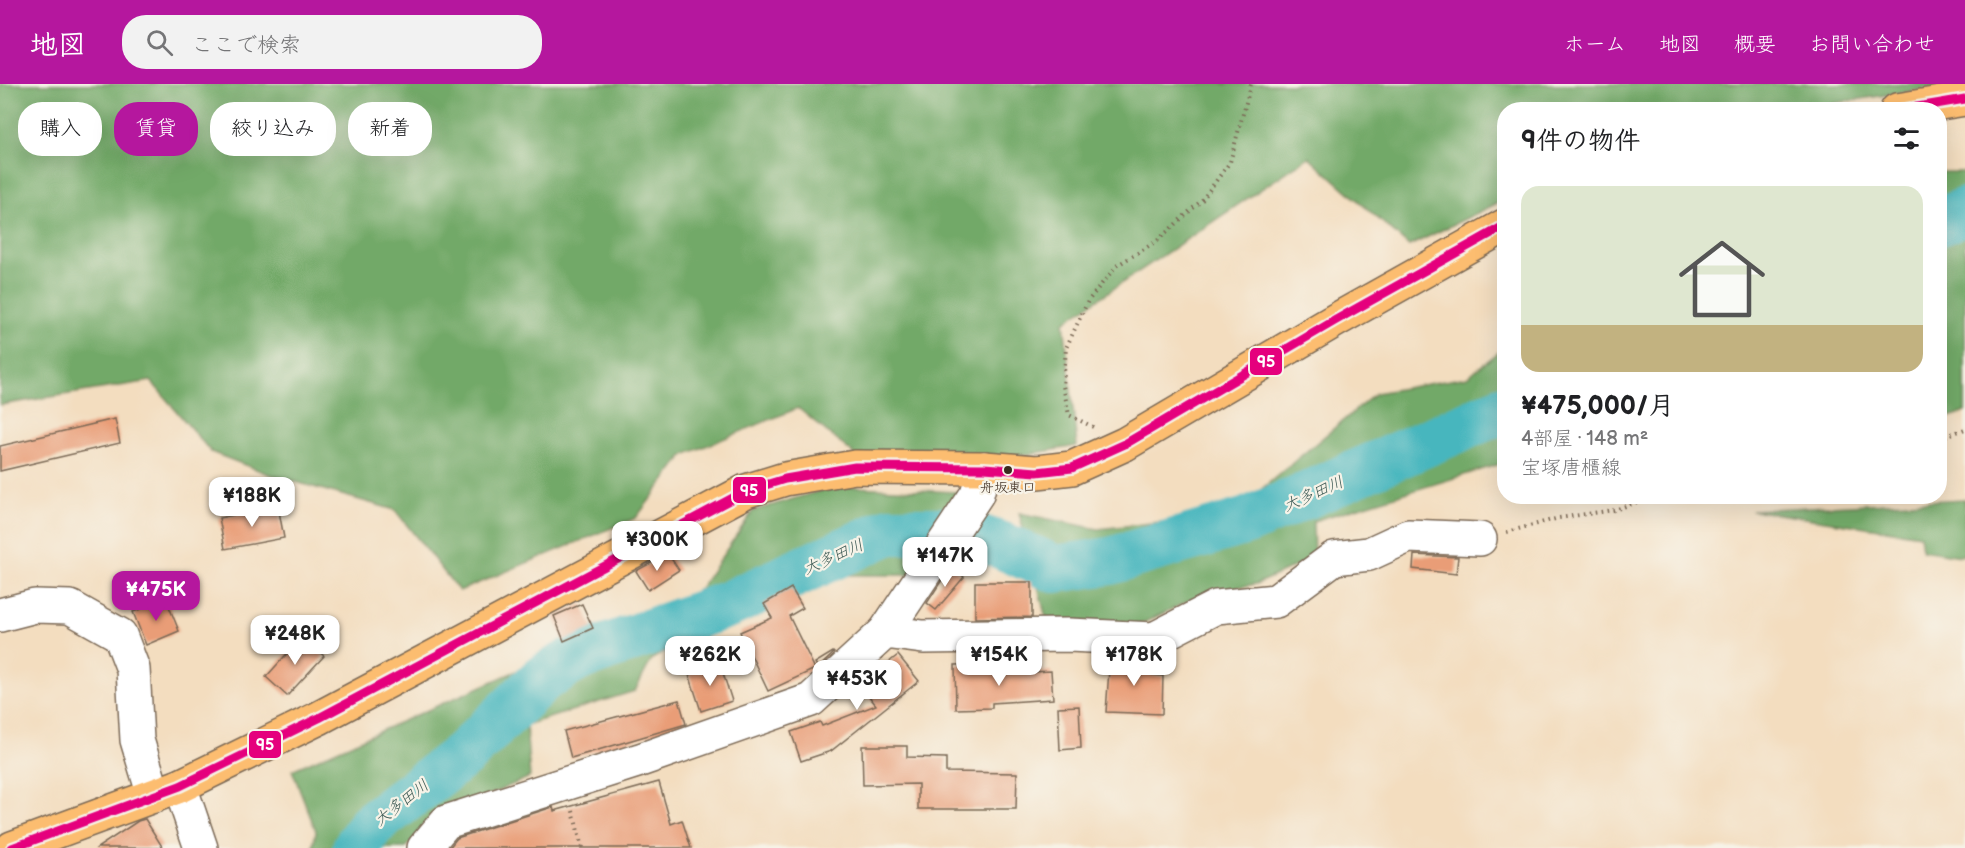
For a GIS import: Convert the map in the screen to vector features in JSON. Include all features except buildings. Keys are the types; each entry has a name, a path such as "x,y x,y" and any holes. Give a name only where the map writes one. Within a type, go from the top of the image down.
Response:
{"main road":[{"path":"1946,102 1965,99"},
{"path":"12,848 167,791 319,718 746,491 785,480 855,467 984,468 1037,472 1072,468 1125,444 1336,320 1497,230"}],"street":[{"path":"424,848 446,822 566,784 811,700 885,632 977,494 984,468"},
{"path":"885,632 923,637 1069,635 1154,639 1216,607 1275,600 1334,558 1369,554 1408,536 1480,539"},
{"path":"0,615 34,606 70,607 120,635 132,669 137,740 167,791 205,842"}],"path":[{"path":"1125,444 1069,415 1063,386 1066,348 1088,301 1116,266 1157,240 1202,200 1230,162 1251,84"},
{"path":"1947,435 1965,429"},
{"path":"1480,539 1559,518 1614,510 1632,504"},
{"path":"566,784 582,848"}],"green space":[{"path":"0,84 1955,84 1843,102 1497,102 1497,203 1409,246 1309,157 1064,322 1077,446 970,464 855,455 798,408 684,455 636,518 459,591 395,510 271,475 211,452 151,381 0,405"},
{"path":"1947,172 1965,172 1965,412 1947,418"},
{"path":"1497,353 1497,465 1313,521 1314,558 1256,584 1205,593 1135,627 1046,618 1019,513 1098,529 1232,514 1376,393 1467,377"},
{"path":"836,486 976,493 909,575 846,575 812,571 731,610 711,625 652,659 635,691 526,725 530,777 429,821 406,848 313,848 316,831 292,770 699,590 753,511"},
{"path":"1965,499 1965,554 1961,556 1922,550 1920,535 1751,510 1868,504 1947,504 1947,500"}],"waterway":[{"name":"大多田川","path":"1947,219 1965,211"},
{"name":"大多田川","path":"356,848 371,825 463,755 543,678 577,658 729,604 889,531 958,531 1003,546 1055,569 1110,561 1247,521 1497,412"}],"transit line":[{"name":"95","path":"1947,102 1965,99"},
{"name":"95","path":"12,848 180,786 319,718 746,491 785,479 855,467 984,468 1037,472 1072,468 1125,444 1336,320 1497,230"}],"place":[{"name":"舟坂東口","path":"1008,470"}]}
